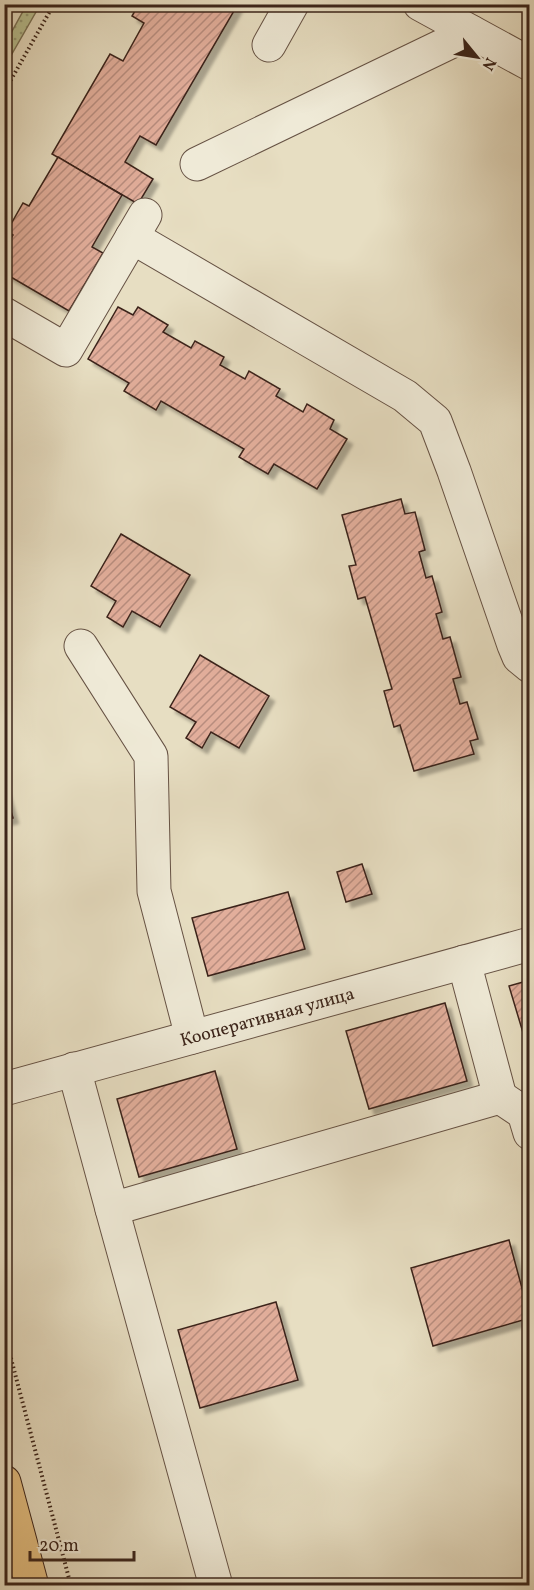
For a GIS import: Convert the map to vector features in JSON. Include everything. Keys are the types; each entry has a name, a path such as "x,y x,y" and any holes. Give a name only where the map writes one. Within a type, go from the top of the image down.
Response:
{"main road":[{"path":"4,1482 32,1586"}],"street":[{"path":"268,45 292,4"},
{"path":"420,4 530,64"},
{"path":"196,164 471,32"},
{"path":"4,314 66,350 138,226 405,396 435,421 514,645 519,657 530,666"},
{"path":"81,646 151,756 154,891 192,1036"},
{"name":"Кооперативная улица","path":"4,1089 530,944"},
{"path":"464,962 500,1097 524,1113 530,1132"},
{"path":"74,1069 216,1586"},
{"path":"112,1209 500,1097"}],"path":[{"path":"4,92 54,4"},
{"path":"4,1332 71,1586"}],"green space":[{"path":"27,4 40,5 5,66 5,44"}],"building":[{"path":"139,4 238,4 156,145 140,136 125,162 153,179 138,204 52,154 110,54 123,61 144,23 132,16"},
{"path":"58,157 122,195 92,247 103,253 69,311 4,273 4,250 13,235 7,231 23,203 29,206"},
{"path":"118,307 133,315 138,307 168,325 163,332 191,348 195,341 224,357 220,365 245,379 249,371 280,389 276,396 303,412 307,404 334,420 330,429 347,439 317,489 274,464 268,474 239,457 244,449 161,401 156,410 124,391 129,383 88,359"},
{"path":"401,499 405,514 415,512 425,550 419,552 426,578 432,576 442,612 436,614 443,639 450,637 461,677 453,679 460,704 467,702 478,739 470,741 474,754 414,771 400,725 394,727 384,691 392,689 365,597 358,599 349,566 356,565 342,515"},
{"path":"121,534 190,575 160,627 132,611 123,627 107,617 116,601 91,586"},
{"path":"200,655 269,696 239,748 211,732 202,748 186,738 196,722 170,707"},
{"path":"4,787 13,818 4,820"},
{"path":"362,864 372,894 346,902 337,872"},
{"path":"288,892 305,949 208,976 192,918"},
{"path":"530,980 530,1056 509,986"},
{"path":"445,1003 467,1081 369,1109 346,1031"},
{"path":"215,1071 237,1149 139,1177 117,1099"},
{"path":"509,1240 530,1318 433,1346 411,1268"},
{"path":"276,1302 298,1380 200,1408 178,1330"}]}
